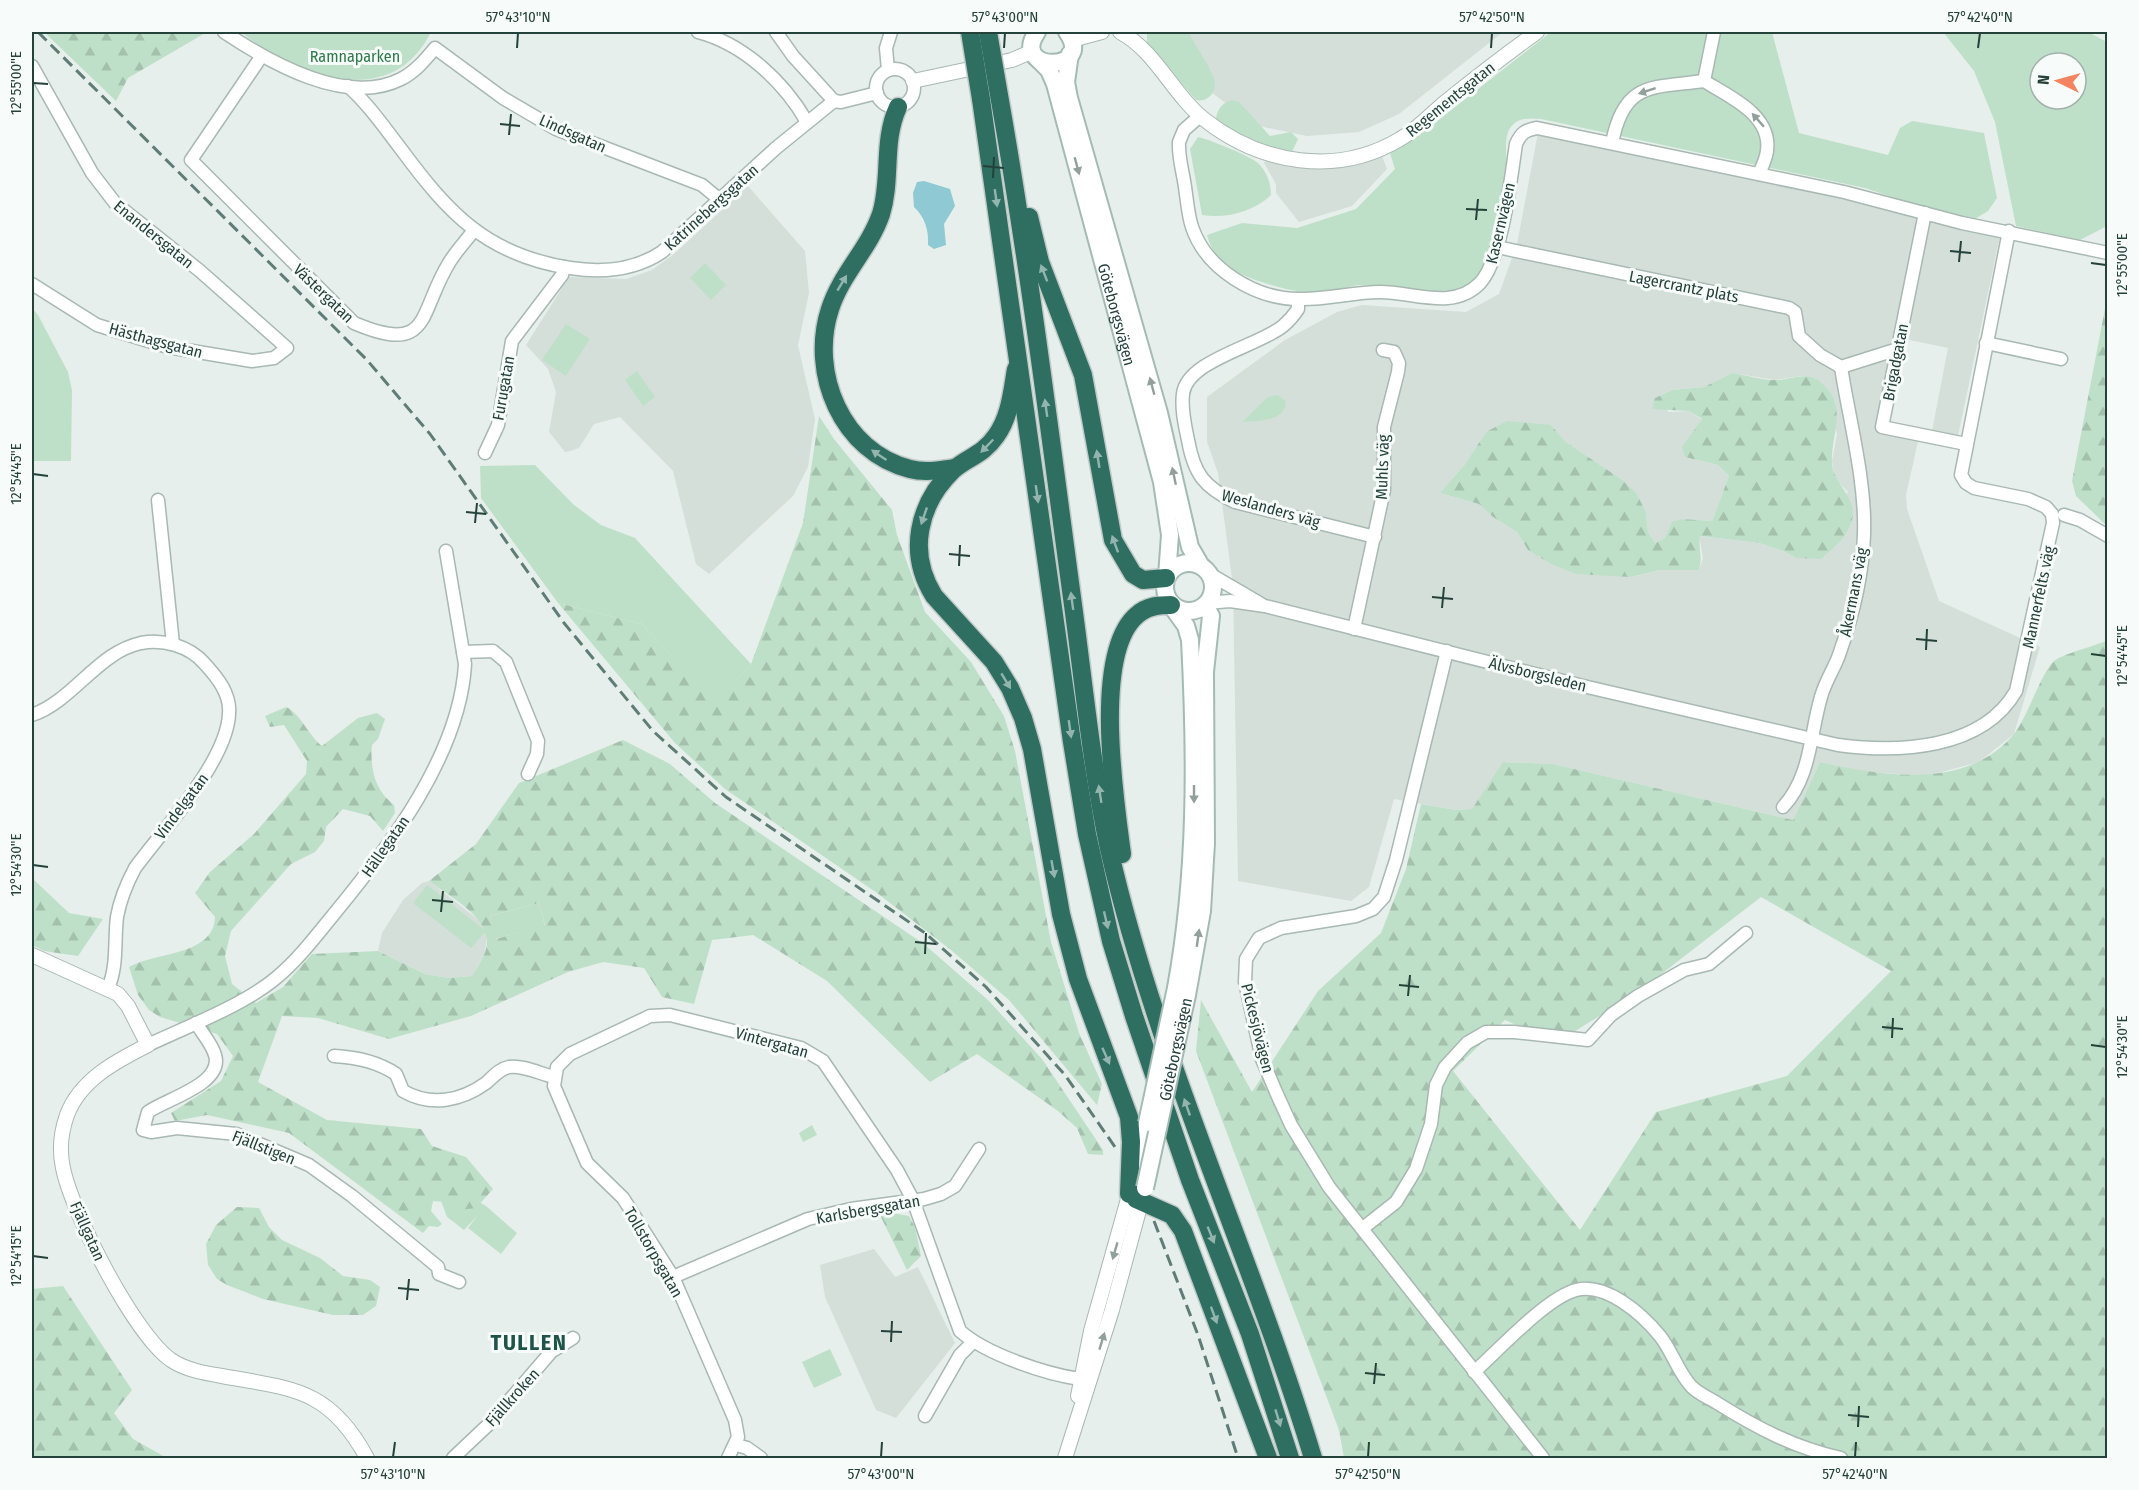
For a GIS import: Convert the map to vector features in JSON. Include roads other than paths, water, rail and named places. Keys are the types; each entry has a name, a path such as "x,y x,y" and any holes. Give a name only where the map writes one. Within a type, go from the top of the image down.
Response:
{"highway":[{"path":"970,32 994,100 1040,262 1083,375 1113,540 1133,574 1143,580 1167,577"},
{"path":"988,32 1018,353 1087,834 1111,941 1190,1180 1251,1334 1290,1458"},
{"path":"994,100 1025,258 1109,847 1131,933 1160,1029 1206,1162 1278,1350 1313,1458"},
{"path":"898,107 888,135 885,194 877,226 840,287 830,309 823,342 825,375 843,418 863,444 876,454 912,470 955,468"},
{"path":"1018,353 1010,403 998,434 987,447 955,468 938,487 922,517 918,534 921,569 934,596 994,662 1010,688 1023,718 1032,749 1061,914 1078,979 1129,1117 1137,1190 1172,1215 1183,1231 1268,1458"},
{"path":"1131,933 1110,754 1113,680 1121,642 1131,620 1152,607 1172,606"}],"main road":[{"path":"1037,32 1032,43 1036,56 1054,64 1064,60 1069,42"},
{"name":"Göteborgsvägen","path":"1069,42 1066,82 1069,98 1089,161 1162,423 1190,548 1213,587 1200,621 1199,642 1198,672 1207,798 1205,878 1198,943 1182,992 1147,1123 1137,1190"},
{"name":"Göteborgsvägen","path":"1036,56 1049,70 1055,84 1149,428 1169,518 1165,594 1198,672"},
{"path":"1167,577 1175,567 1183,564 1204,569"},
{"path":"1172,606 1181,611 1191,612 1206,604"},
{"name":"Göteborgsvägen","path":"1137,1190 1182,992"}],"street":[{"path":"224,32 261,57 296,73 348,86"},
{"path":"698,32 730,44 747,55 786,92 807,122"},
{"path":"776,32 793,56 834,101"},
{"path":"888,70 886,48 891,32"},
{"path":"1069,42 1102,32"},
{"name":"Regementsgatan","path":"1120,32 1141,48 1200,116 1239,144 1270,155 1306,163 1358,158 1401,139 1537,32"},
{"path":"1704,81 1714,32"},
{"name":"Lindsgatan","path":"348,86 365,88 401,79 416,69 435,48 503,98 556,129 702,186 720,200"},
{"path":"913,81 1036,56"},
{"name":"Västergatan","path":"261,57 191,160 354,323 378,333 399,336 412,332 421,322 448,263 474,230"},
{"name":"Enandersgatan","path":"32,66 92,173 115,203 200,271 287,348"},
{"path":"888,70 903,70 913,81 911,99 898,107 885,104 877,93 878,79 888,70"},
{"path":"1759,174 1767,151 1765,128 1748,108 1704,81 1646,89 1633,96 1622,108 1612,143 1872,198 1962,223 2108,253"},
{"name":"Katrinebergsgatan","path":"348,86 365,101 443,203 474,230 517,255 564,267 610,270 651,260 807,122 834,101 841,102 877,93"},
{"name":"Kasernvägen","path":"1200,116 1180,137 1178,149 1192,227 1196,236 1210,261 1230,276 1260,291 1298,299 1377,292 1458,298 1483,279 1494,262 1516,144 1521,134 1537,128 1612,143"},
{"name":"Brigadgatan","path":"1925,213 1882,427 1966,444"},
{"name":"Mannerfelts väg","path":"1811,738 1870,749 1927,745 1989,722 2008,705 2016,691 2049,546 2052,514 2037,502 1969,486 1963,479 1961,470 2009,231"},
{"name":"Lagercrantz plats","path":"1497,247 1792,309 1796,315 1799,336 1820,355 1841,367"},
{"name":"Furugatan","path":"485,453 498,425 512,341 562,275 564,267"},
{"name":"Hästhagsgatan","path":"32,284 97,325 168,347 252,361 274,358 287,348"},
{"name":"Weslanders väg","path":"1298,299 1298,309 1283,327 1204,366 1185,385 1183,408 1191,460 1200,478 1215,492 1235,502 1375,537"},
{"path":"1986,343 2061,359"},
{"path":"1841,367 1898,349"},
{"name":"Muhls väg","path":"1354,629 1384,490 1384,428 1399,363 1391,350 1383,350"},
{"name":"Åkermans väg","path":"1783,807 1794,795 1802,778 1821,695 1839,655 1848,622 1864,533 1854,441 1841,367"},
{"path":"158,500 173,644"},
{"path":"2064,515 2080,520 2108,536"},
{"name":"Hällegatan","path":"147,1045 196,1023 275,979 310,943 384,849 417,798 448,738 464,677 463,652 446,551"},
{"name":"Älvsborgsleden","path":"1204,569 1265,606"},
{"name":"Älvsborgsleden","path":"1206,604 1230,601 1265,606 1583,686 1811,738"},
{"name":"Vindelgatan","path":"32,715 47,707 120,652 151,642 173,644 199,657 213,672 226,693 229,719 214,761 135,868 128,881 117,916 114,967 108,988"},
{"path":"463,652 493,651 506,662 538,741 537,754 528,774"},
{"name":"Pickesjövägen","path":"1446,651 1398,851 1384,897 1372,909 1356,916 1269,932 1252,946 1244,968 1262,1059 1291,1125 1329,1186 1543,1458"},
{"path":"1363,1228 1396,1202 1416,1169 1431,1124 1436,1085 1445,1067 1467,1043 1486,1032 1514,1032 1588,1040 1611,1016 1638,996 1684,970 1709,964 1746,933"},
{"path":"32,955 59,970 108,988 128,1006 147,1045"},
{"name":"Vintergatan","path":"554,1077 557,1067 570,1054 650,1016 662,1014 801,1048 823,1061 891,1161 913,1200 960,1331 973,1342 1036,1366 1080,1379"},
{"name":"Fjällstigen","path":"196,1023 215,1054 215,1070 205,1082 148,1112 143,1130 151,1132 177,1128 236,1134 309,1165 352,1196 438,1267 439,1274 459,1282"},
{"name":"Fjällgatan","path":"147,1045 118,1060 90,1082 76,1097 62,1131 63,1168 96,1252 137,1322 169,1359 200,1372 308,1395 322,1402 342,1418 367,1458"},
{"path":"334,1056 353,1057 381,1067 396,1074 403,1091 439,1101 474,1091 499,1071 508,1068 516,1067 554,1077"},
{"name":"Tollstorpsgatan","path":"554,1077 554,1086 559,1100 586,1163 623,1198 673,1277 735,1420 738,1437 736,1445"},
{"name":"Karlsbergsgatan","path":"673,1277 808,1219 851,1209 941,1194 955,1186 979,1149"},
{"name":"Göteborgsvägen","path":"1077,1416 1080,1379 1137,1190"},
{"name":"Göteborgsvägen","path":"1065,1458 1099,1352 1137,1190"},
{"path":"1474,1372 1549,1304 1575,1290 1590,1288 1612,1296 1636,1313 1660,1336 1691,1387 1757,1428 1807,1451 1841,1458"},
{"name":"Fjällkroken","path":"453,1458 489,1424 551,1352 573,1338"},
{"path":"925,1416 960,1355 973,1342"},
{"path":"728,1458 736,1445 747,1448 761,1458"}],"water":[{"path":"924,181 950,189 955,206 944,224 946,245 934,249 928,245 925,225 921,215 914,207 913,193 917,182"}],"railway":[{"path":"38,32 367,360 430,434 564,623 653,731 726,797 925,933 986,987 1065,1075 1115,1147"},
{"path":"1154,1221 1198,1335 1238,1458"}],"district":[{"name":"TULLEN","path":"529,1342"}],"park label":[{"name":"Ramnaparken","path":"355,56"}]}
